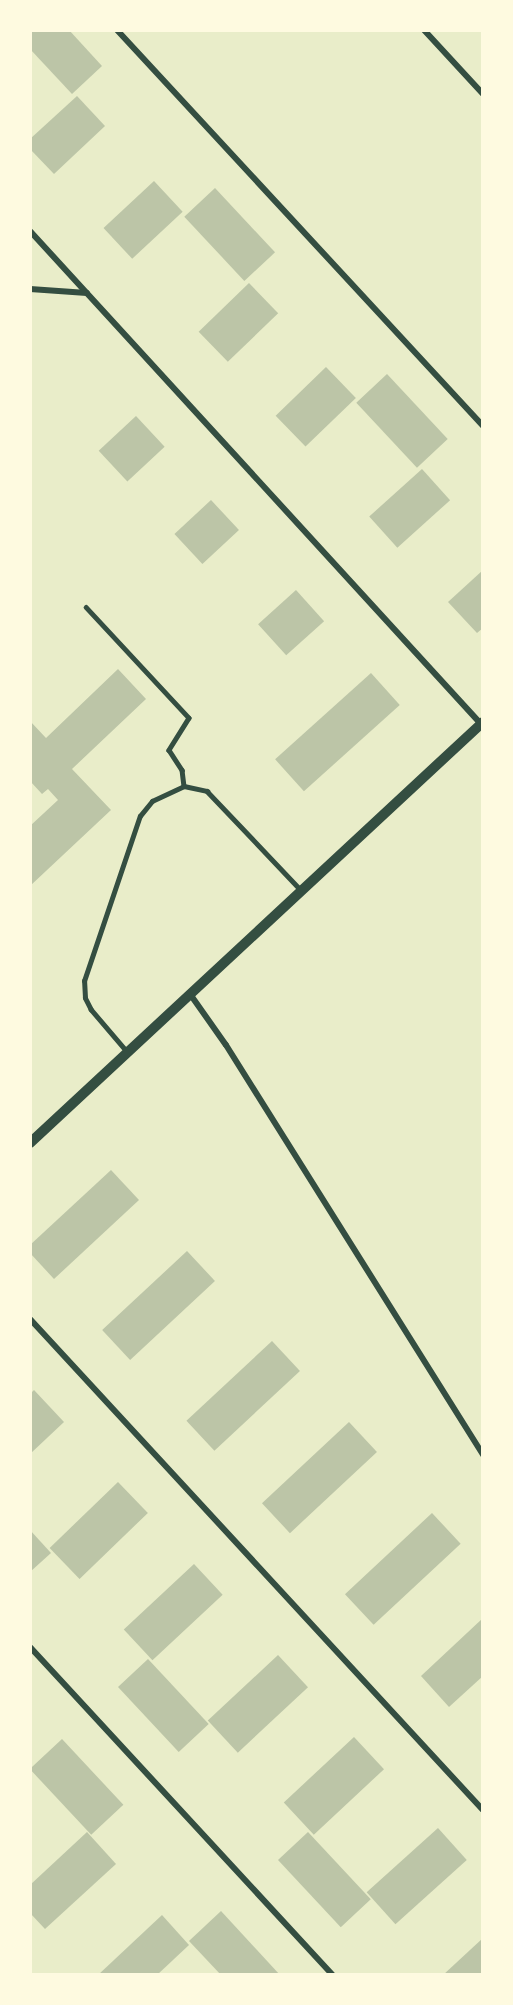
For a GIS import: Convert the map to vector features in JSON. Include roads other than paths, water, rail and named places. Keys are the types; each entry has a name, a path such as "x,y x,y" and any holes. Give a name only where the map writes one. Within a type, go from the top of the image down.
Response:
{"street":[{"path":"117,30 483,426"},
{"path":"424,30 483,94"},
{"path":"30,231 482,723 30,1143"},
{"path":"30,289 87,293"},
{"path":"190,994 226,1045 483,1455"},
{"path":"30,1319 483,1810"},
{"path":"30,1647 333,1975"}],"lane":[{"path":"86,607 189,718 169,750 182,770 184,786"},
{"path":"127,1053 91,1010 85,998 84,981 140,816 153,801 184,786 207,791 301,891"}]}
